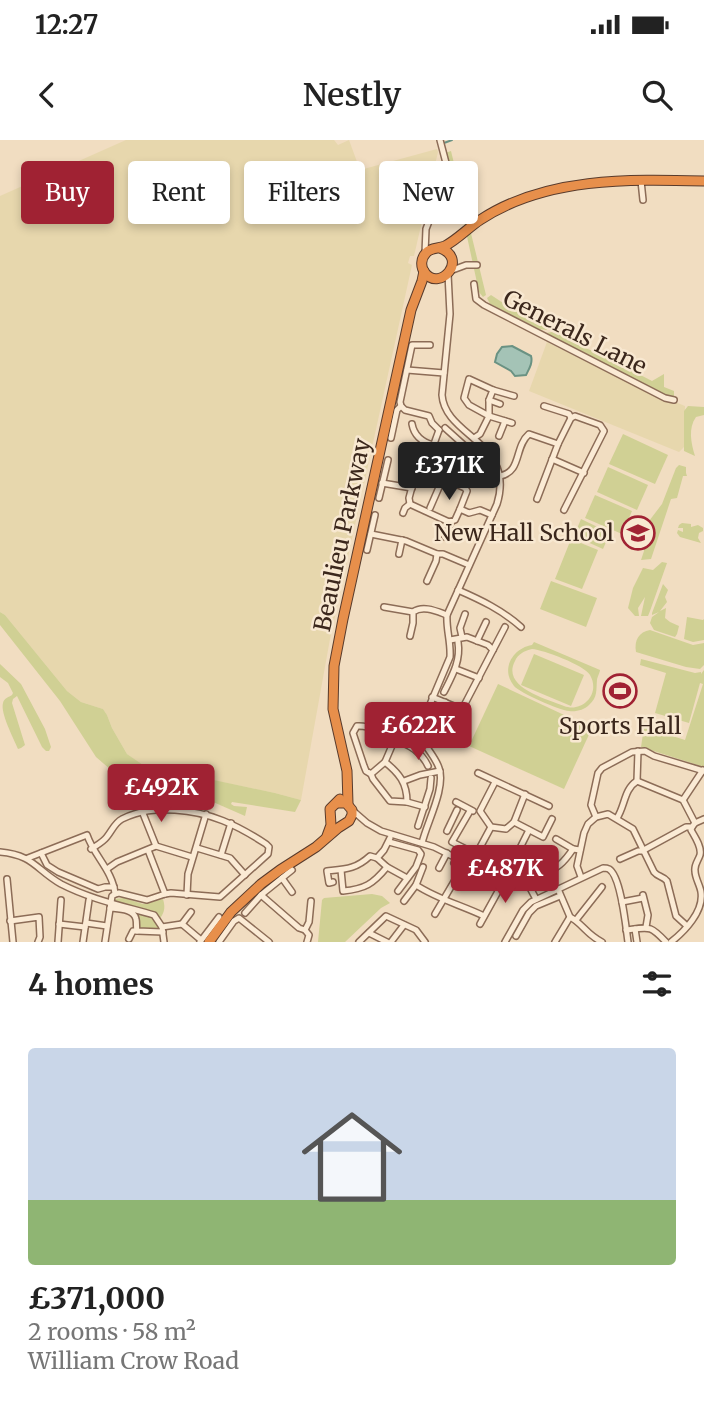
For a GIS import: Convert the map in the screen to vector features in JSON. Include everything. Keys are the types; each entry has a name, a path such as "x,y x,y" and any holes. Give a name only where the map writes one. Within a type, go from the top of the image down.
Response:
{"highway":[{"path":"438,248 496,210 535,193 565,187 640,181 704,181"},
{"path":"416,294 425,283 449,273 453,244 460,234"},
{"path":"436,278 428,276 424,271 422,261 425,253 432,248 438,248 451,257"},
{"name":"Beaulieu Parkway","path":"350,807 347,771 333,709 334,666 342,619 411,310 424,271"},
{"path":"326,837 331,827 330,809 348,785"},
{"path":"203,941 270,877 316,847 352,817 350,807 341,802 337,803"},
{"path":"331,818 336,823 345,823"}],"street":[{"path":"425,253 426,229 431,216 447,194 451,182 440,140"},
{"path":"640,181 643,200"},
{"path":"425,238 430,245 438,248"},
{"path":"451,257 459,263 477,265"},
{"path":"422,843 440,787 440,771 420,735 422,722 450,657 447,615 499,496 499,476 493,460 454,420 442,402 450,314 449,273 466,265"},
{"path":"436,278 442,280 448,289"},
{"name":"Generals Lane","path":"474,284 476,299 484,306 665,398 674,400"},
{"path":"430,345 412,345 401,406 405,410 429,416 432,423 465,446"},
{"path":"407,370 444,373"},
{"path":"512,423 489,416 469,405 464,398 469,379 514,396"},
{"path":"474,438 480,434 489,416 489,400 493,390"},
{"path":"489,400 500,404"},
{"path":"391,438 397,410 401,406"},
{"path":"544,406 569,414 571,418"},
{"path":"537,499 571,418 575,416 600,425 604,431 564,510"},
{"path":"454,420 442,429 430,455 432,460 464,474"},
{"path":"499,436 505,421"},
{"path":"412,424 415,433 422,440 433,445"},
{"path":"499,476 512,471 523,439 528,434 558,444"},
{"path":"552,459 584,473"},
{"path":"379,498 388,460"},
{"path":"484,475 493,460"},
{"path":"403,513 410,503 416,472"},
{"path":"430,508 443,481 447,480 467,491 445,537"},
{"path":"382,483 412,488"},
{"path":"410,503 451,522"},
{"path":"460,509 468,513 481,510 492,515"},
{"path":"367,550 375,515"},
{"path":"371,534 411,542 469,565"},
{"path":"399,554 402,540"},
{"path":"427,581 437,554"},
{"path":"458,590 510,617 520,627"},
{"path":"384,607 413,612 419,608 447,615"},
{"path":"410,636 413,612"},
{"path":"444,692 456,669 460,651 460,628 465,614"},
{"path":"477,641 486,622"},
{"path":"445,742 505,627"},
{"path":"450,640 477,641 493,650"},
{"path":"456,669 479,678"},
{"path":"432,697 461,709"},
{"path":"434,733 445,702"},
{"path":"394,741 391,736 362,726 355,728 354,737 363,766 388,800 425,807"},
{"path":"371,774 385,762 394,741"},
{"path":"394,741 400,741 419,753 428,766"},
{"path":"637,781 638,751"},
{"path":"596,817 591,805 598,773 602,768 632,752 645,751 704,771 683,800"},
{"path":"385,762 404,781 407,802"},
{"path":"404,781 440,771"},
{"path":"478,773 549,806"},
{"path":"418,826 431,778"},
{"path":"626,930 646,927 654,929 668,942 679,936 702,904 695,867 702,853 683,800 637,781"},
{"path":"617,818 629,787 637,781"},
{"path":"480,811 495,782"},
{"path":"456,802 470,810 480,811 491,827 506,829 514,822 525,794"},
{"path":"350,807 367,823 390,838 421,852 416,867 398,891"},
{"path":"41,853 47,865 58,872 98,889 105,887 147,900 164,894 220,897 268,854 269,847 243,828 206,814 160,809 142,811 119,821 106,839 91,849"},
{"path":"447,831 457,810"},
{"path":"470,810 452,842 484,862 511,864"},
{"path":"142,811 156,846"},
{"path":"187,895 188,874 206,814"},
{"path":"542,873 550,872 562,864 576,849 588,824 596,817 607,814 634,829 654,873 667,881 676,916 687,926"},
{"path":"453,819 462,822"},
{"path":"514,822 543,837 552,819"},
{"path":"620,859 638,850 642,851 704,819"},
{"path":"221,855 231,823"},
{"path":"345,823 367,823"},
{"path":"470,866 491,827"},
{"path":"529,830 520,848 534,855"},
{"path":"28,858 87,835 91,849 107,869 115,890 105,942"},
{"path":"390,838 422,843 486,873 520,880 528,884 536,899"},
{"path":"377,858 390,838"},
{"path":"556,839 576,849"},
{"path":"107,869 156,846 192,857"},
{"path":"197,848 230,858 245,875"},
{"path":"576,849 577,866 582,877"},
{"path":"148,850 164,894"},
{"path":"0,852 28,858 60,883 133,913 137,931"},
{"path":"439,868 447,853"},
{"path":"333,882 329,883 327,871 360,864 370,856 407,878"},
{"path":"454,863 492,883"},
{"path":"341,870 343,891 370,885 387,867"},
{"path":"404,901 416,885 423,867"},
{"path":"505,942 523,909 536,899 603,868 612,872 620,889 628,942"},
{"path":"435,914 462,869"},
{"path":"246,913 261,895 292,870"},
{"path":"480,924 501,886 503,876"},
{"path":"282,878 292,892"},
{"path":"6,880 3,887 13,942"},
{"path":"416,885 428,893 484,916"},
{"path":"555,942 602,887"},
{"path":"558,889 573,919 602,942"},
{"path":"261,895 299,928 305,930 309,935 307,942"},
{"path":"511,930 517,935 536,906 560,896"},
{"path":"622,902 643,896 648,915 646,927"},
{"path":"58,942 61,900"},
{"path":"83,942 89,900"},
{"path":"305,930 309,922 311,901"},
{"path":"111,906 154,915 163,930 164,942"},
{"path":"130,939 133,931 163,930 182,924 191,912"},
{"path":"359,942 386,916 416,930 425,942"},
{"path":"10,920 40,917 38,942"},
{"path":"182,924 203,941 219,917"},
{"path":"220,941 239,918 269,942"},
{"path":"59,924 107,926"},
{"path":"369,933 389,942 404,925"},
{"path":"635,929 637,942"}],"shaded area":[{"path":"126,140 334,140 338,145 349,140 357,161 244,161 244,224 365,224 365,169 379,165 379,224 421,224 414,256 410,256 408,263 412,265 330,639 301,800 143,766 127,754 103,709 81,702 67,691 0,612 0,196 21,187 21,224 114,224 114,161 79,161"},
{"path":"437,149 436,161 393,161"},
{"path":"547,342 633,385 685,406 684,447 679,452 529,391"},
{"path":"512,346 531,356 526,375 515,376 495,362 502,347"}],"green space":[{"path":"451,151 453,161 447,161 445,153"},
{"path":"464,224 469,224 486,295 483,297 479,292"},
{"path":"491,295 520,314 547,327 547,330 539,329 490,304 487,298"},
{"path":"546,333 561,334 652,381 664,374 664,387 674,391 674,396 667,397 577,354 565,343 559,344 547,336"},
{"path":"688,406 704,407 704,415 696,417 691,431 695,456 684,451 684,411"},
{"path":"623,434 668,455 655,484 609,464"},
{"path":"679,465 686,467 687,476 683,476 677,498 671,499 651,559 641,560 646,525 662,504"},
{"path":"608,467 648,485 637,510 597,492"},
{"path":"595,495 632,511 622,534 585,518"},
{"path":"581,519 610,533 603,549 574,536"},
{"path":"682,523 703,528 698,538 701,543 680,537 677,533 678,530 683,532 683,528 678,528"},
{"path":"571,539 598,550 582,589 555,579"},
{"path":"662,562 667,563 648,616 641,616 645,597 638,608 639,616 635,616 628,608 633,588 643,568 653,570"},
{"path":"551,581 597,598 586,627 540,609"},
{"path":"663,584 668,590 665,597 667,602 660,611 666,608 665,618 679,626 675,637 654,630 650,623 652,617 659,612 652,615"},
{"path":"0,612 67,691 81,702 103,709 127,754 143,765 301,800 295,812 232,802 234,806 247,807 245,816 204,798 205,793 111,770 96,757 60,701 0,625"},
{"path":"687,617 704,619 704,640 693,642 684,639"},
{"path":"650,630 693,645 704,643 704,665 700,669 686,667 636,652 638,637"},
{"path":"534,642 600,670 595,696 589,705 577,711 564,710 531,697 514,686 508,673 511,660 519,650","holes":["538,650 586,671 593,682 588,700 577,707 564,706 537,696 520,685 512,670 516,659 526,651"]},
{"path":"534,654 584,675 571,706 521,685"},
{"path":"641,659 695,673 701,674 704,670 704,767 641,747 644,727 685,740 703,684 700,683 689,723 655,713 666,673 640,665"},
{"path":"0,664 21,684 45,729 51,747 49,751 42,747 17,696 12,703 25,745 18,749 3,707 5,699 13,693 8,683 0,677"},
{"path":"498,684 592,728 564,789 469,746"},
{"path":"116,788 134,791 136,795 126,803 114,806 110,794"},
{"path":"372,894 382,896 390,903 381,908 345,942 318,942 324,898"},
{"path":"124,898 143,904 163,899 164,911 157,922 160,930 138,929 135,911 112,903 113,899"}],"waterway":[{"path":"444,143 452,140"}],"place":[{"name":"New Hall School","path":"638,533"},
{"name":"Sports Hall","path":"620,691"}]}
